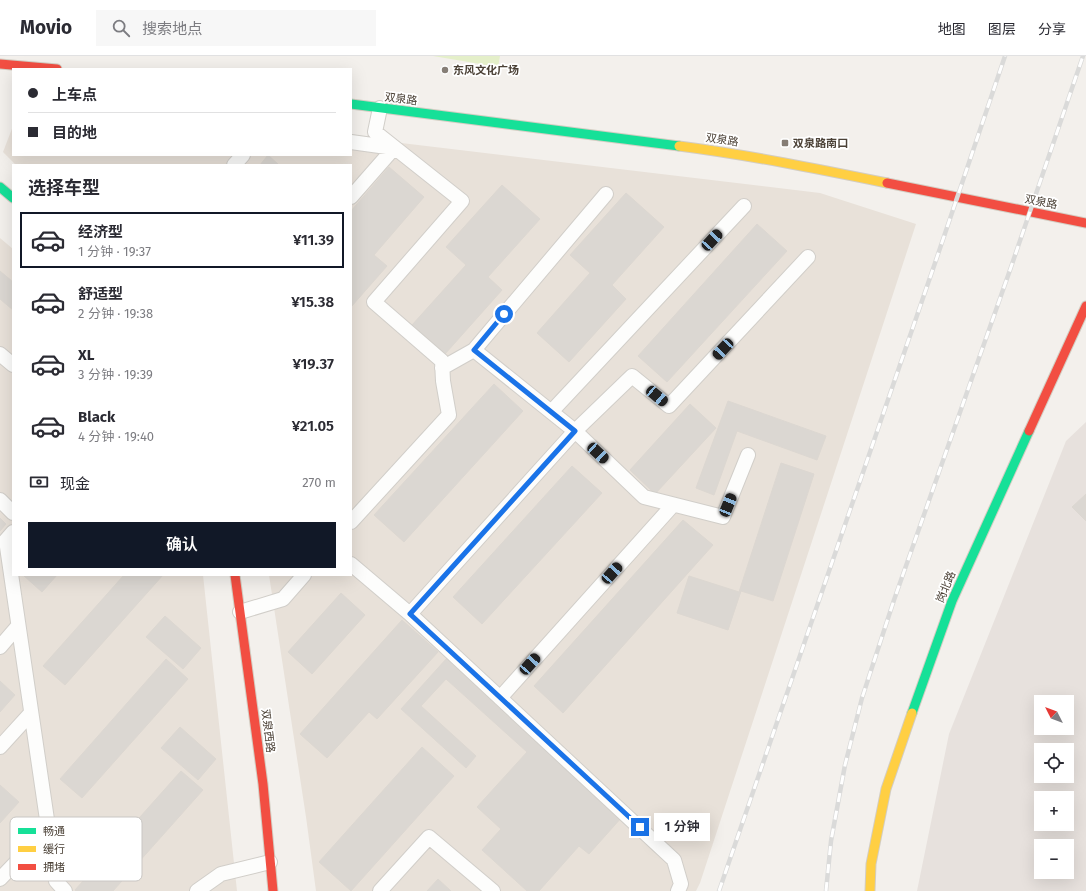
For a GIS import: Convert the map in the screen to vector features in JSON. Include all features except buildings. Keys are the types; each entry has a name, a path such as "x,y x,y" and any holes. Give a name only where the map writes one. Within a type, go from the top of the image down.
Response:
{"main road":[{"path":"0,64 46,68"},
{"name":"双泉路","path":"352,104 712,150 776,161 1086,223"},
{"path":"0,187 12,197"},
{"name":"岗北路","path":"870,891 871,864 886,789 952,601 1086,306"},
{"name":"双泉西路","path":"235,576 263,784 273,891"}],"street":[{"path":"352,521 449,415 442,361 374,302 462,201 375,132 380,108"},
{"path":"352,142 394,148"},
{"path":"352,196 394,148"},
{"path":"235,164 242,156"},
{"path":"442,368 474,350 606,194"},
{"path":"551,412 744,206"},
{"path":"410,614 575,431 632,376 669,406 808,257"},
{"path":"474,350 575,431 644,497 723,517 748,455"},
{"path":"0,354 12,365"},
{"path":"0,500 12,511"},
{"path":"500,698 673,505"},
{"path":"12,533 6,540 46,817"},
{"path":"352,565 410,614 674,860 681,884 678,891"},
{"path":"240,612 283,599 303,576"},
{"path":"0,647 18,626"},
{"path":"0,747 31,713"},
{"path":"380,891 429,837 493,891"},
{"path":"197,891 221,874 270,862"},
{"path":"0,880 10,869"},
{"path":"56,881 64,891"}],"shaded area":[{"path":"12,129 12,156 352,156 352,137 820,193 916,224 700,883 696,891 316,891 269,576 352,576 352,164 15,164 3,152"},
{"path":"0,238 12,248 12,576 203,576 237,891 0,891"},
{"path":"1086,422 1086,891 917,891 949,734 1066,441"}],"green space":[{"path":"433,56 500,56 498,67"}],"railway":[{"path":"719,891 1005,56"},
{"path":"826,891 831,841 845,765 862,698 894,600 1010,270 1083,56"}],"traffic: fast":[{"path":"352,104 679,146"},
{"path":"0,187 12,197"},
{"path":"912,713 952,601 1029,431"}],"traffic: slow":[{"path":"679,146 757,158 887,183"},
{"path":"870,891 871,864 886,789 912,713"}],"traffic: jam":[{"path":"0,64 46,68"},
{"path":"887,183 1086,223"},
{"path":"1029,431 1086,306"},
{"path":"235,576 263,784 273,891"}],"place":[{"name":"东风文化广场","path":"445,70"},
{"name":"双泉路南口","path":"785,143"}],"route":[{"path":"504,314 474,350 575,431 410,614 640,827"}]}
